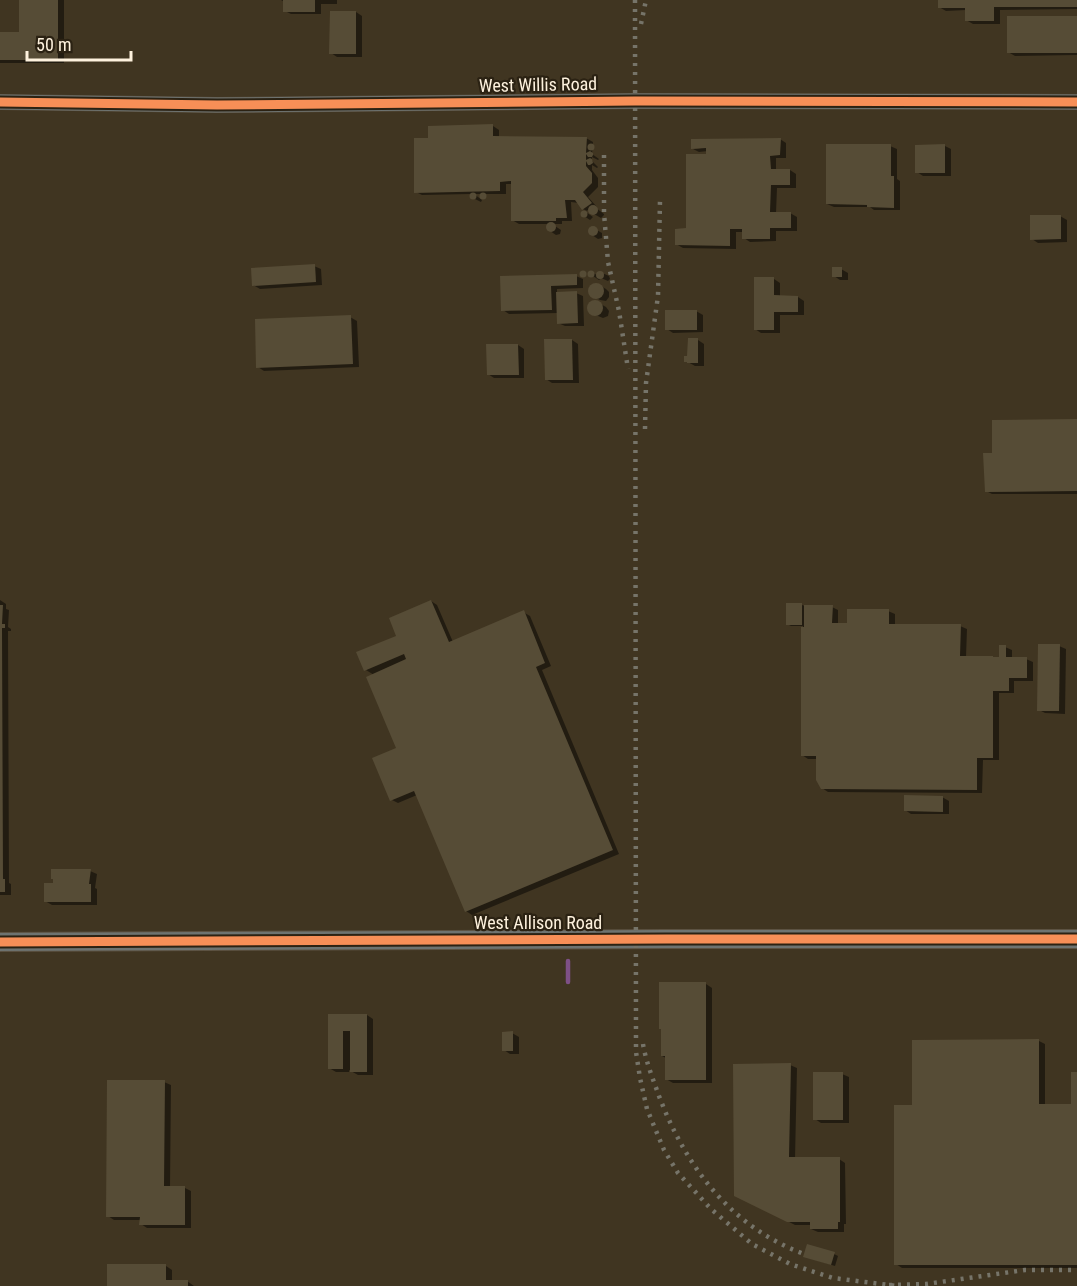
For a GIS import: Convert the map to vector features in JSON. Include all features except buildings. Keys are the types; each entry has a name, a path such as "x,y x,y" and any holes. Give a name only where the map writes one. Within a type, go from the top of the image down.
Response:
{"street":[{"name":"West Willis Road","path":"0,102 217,105 635,101 1077,102"},
{"name":"West Allison Road","path":"0,942 1077,939"}],"waterway":[{"path":"568,961 568,982"}],"railway":[{"path":"635,0 636,1052 640,1078 647,1109 664,1150 678,1173 711,1209 752,1244 790,1264 833,1278 897,1286"},
{"path":"641,24 646,0"},
{"path":"604,155 604,213 608,262 619,311 628,369"},
{"path":"645,429 646,383 658,296 660,200"},
{"path":"643,1044 652,1077 670,1122 697,1170 714,1192 754,1228 804,1254"},
{"path":"889,1285 926,1284 1025,1270 1077,1270"}],"cycle path":[{"path":"0,102 217,105 635,101 1077,102"},
{"path":"0,942 1077,939"}]}
